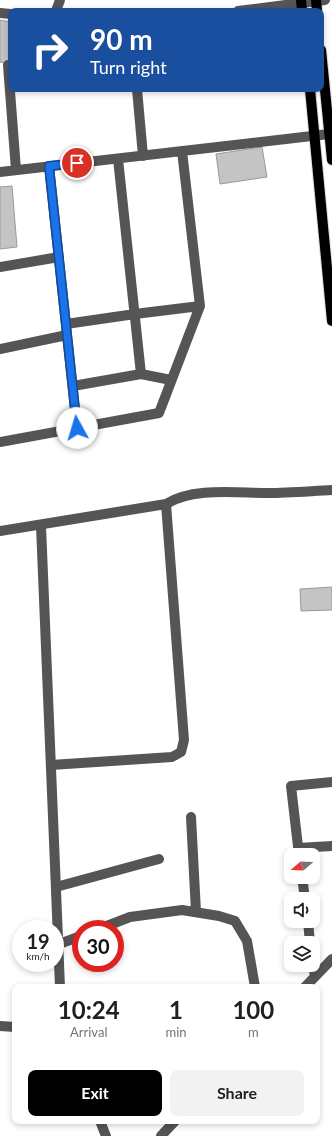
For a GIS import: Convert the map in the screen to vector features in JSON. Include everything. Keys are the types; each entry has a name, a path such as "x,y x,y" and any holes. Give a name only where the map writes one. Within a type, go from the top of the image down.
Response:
{"main road":[{"path":"324,82 332,160"},
{"path":"310,92 332,321"}],"street":[{"path":"270,8 319,3"},
{"path":"10,92 16,170"},
{"path":"137,92 143,156"},
{"path":"0,172 329,134"},
{"path":"0,442 158,413 200,306 182,151"},
{"path":"118,159 141,374"},
{"path":"49,166 77,428"},
{"path":"0,267 59,256"},
{"path":"66,324 200,306"},
{"path":"0,349 67,335"},
{"path":"73,386 141,374 171,380"},
{"path":"0,531 41,526 166,504 175,498 192,494 332,490"},
{"path":"51,765 172,757 181,752 184,740 166,504"},
{"path":"41,526 57,920"},
{"path":"299,848 291,786 332,782"},
{"path":"191,817 196,912"},
{"path":"319,848 332,846"},
{"path":"56,887 159,859"},
{"path":"122,920 130,917 182,910 235,921 247,941 254,984"},
{"path":"308,984 332,959"},
{"path":"59,972 60,984"},
{"path":"314,972 315,977"},
{"path":"0,1026 12,1027"},
{"path":"101,1124 106,1136"},
{"path":"161,1136 173,1124"}],"building":[{"path":"0,20 8,21 8,63 0,62"},
{"path":"262,147 267,177 220,184 216,154"},
{"path":"12,186 17,247 0,249 0,187"},
{"path":"332,587 332,610 301,611 300,589"}],"route":[{"path":"77,163 49,166 77,428"}]}
